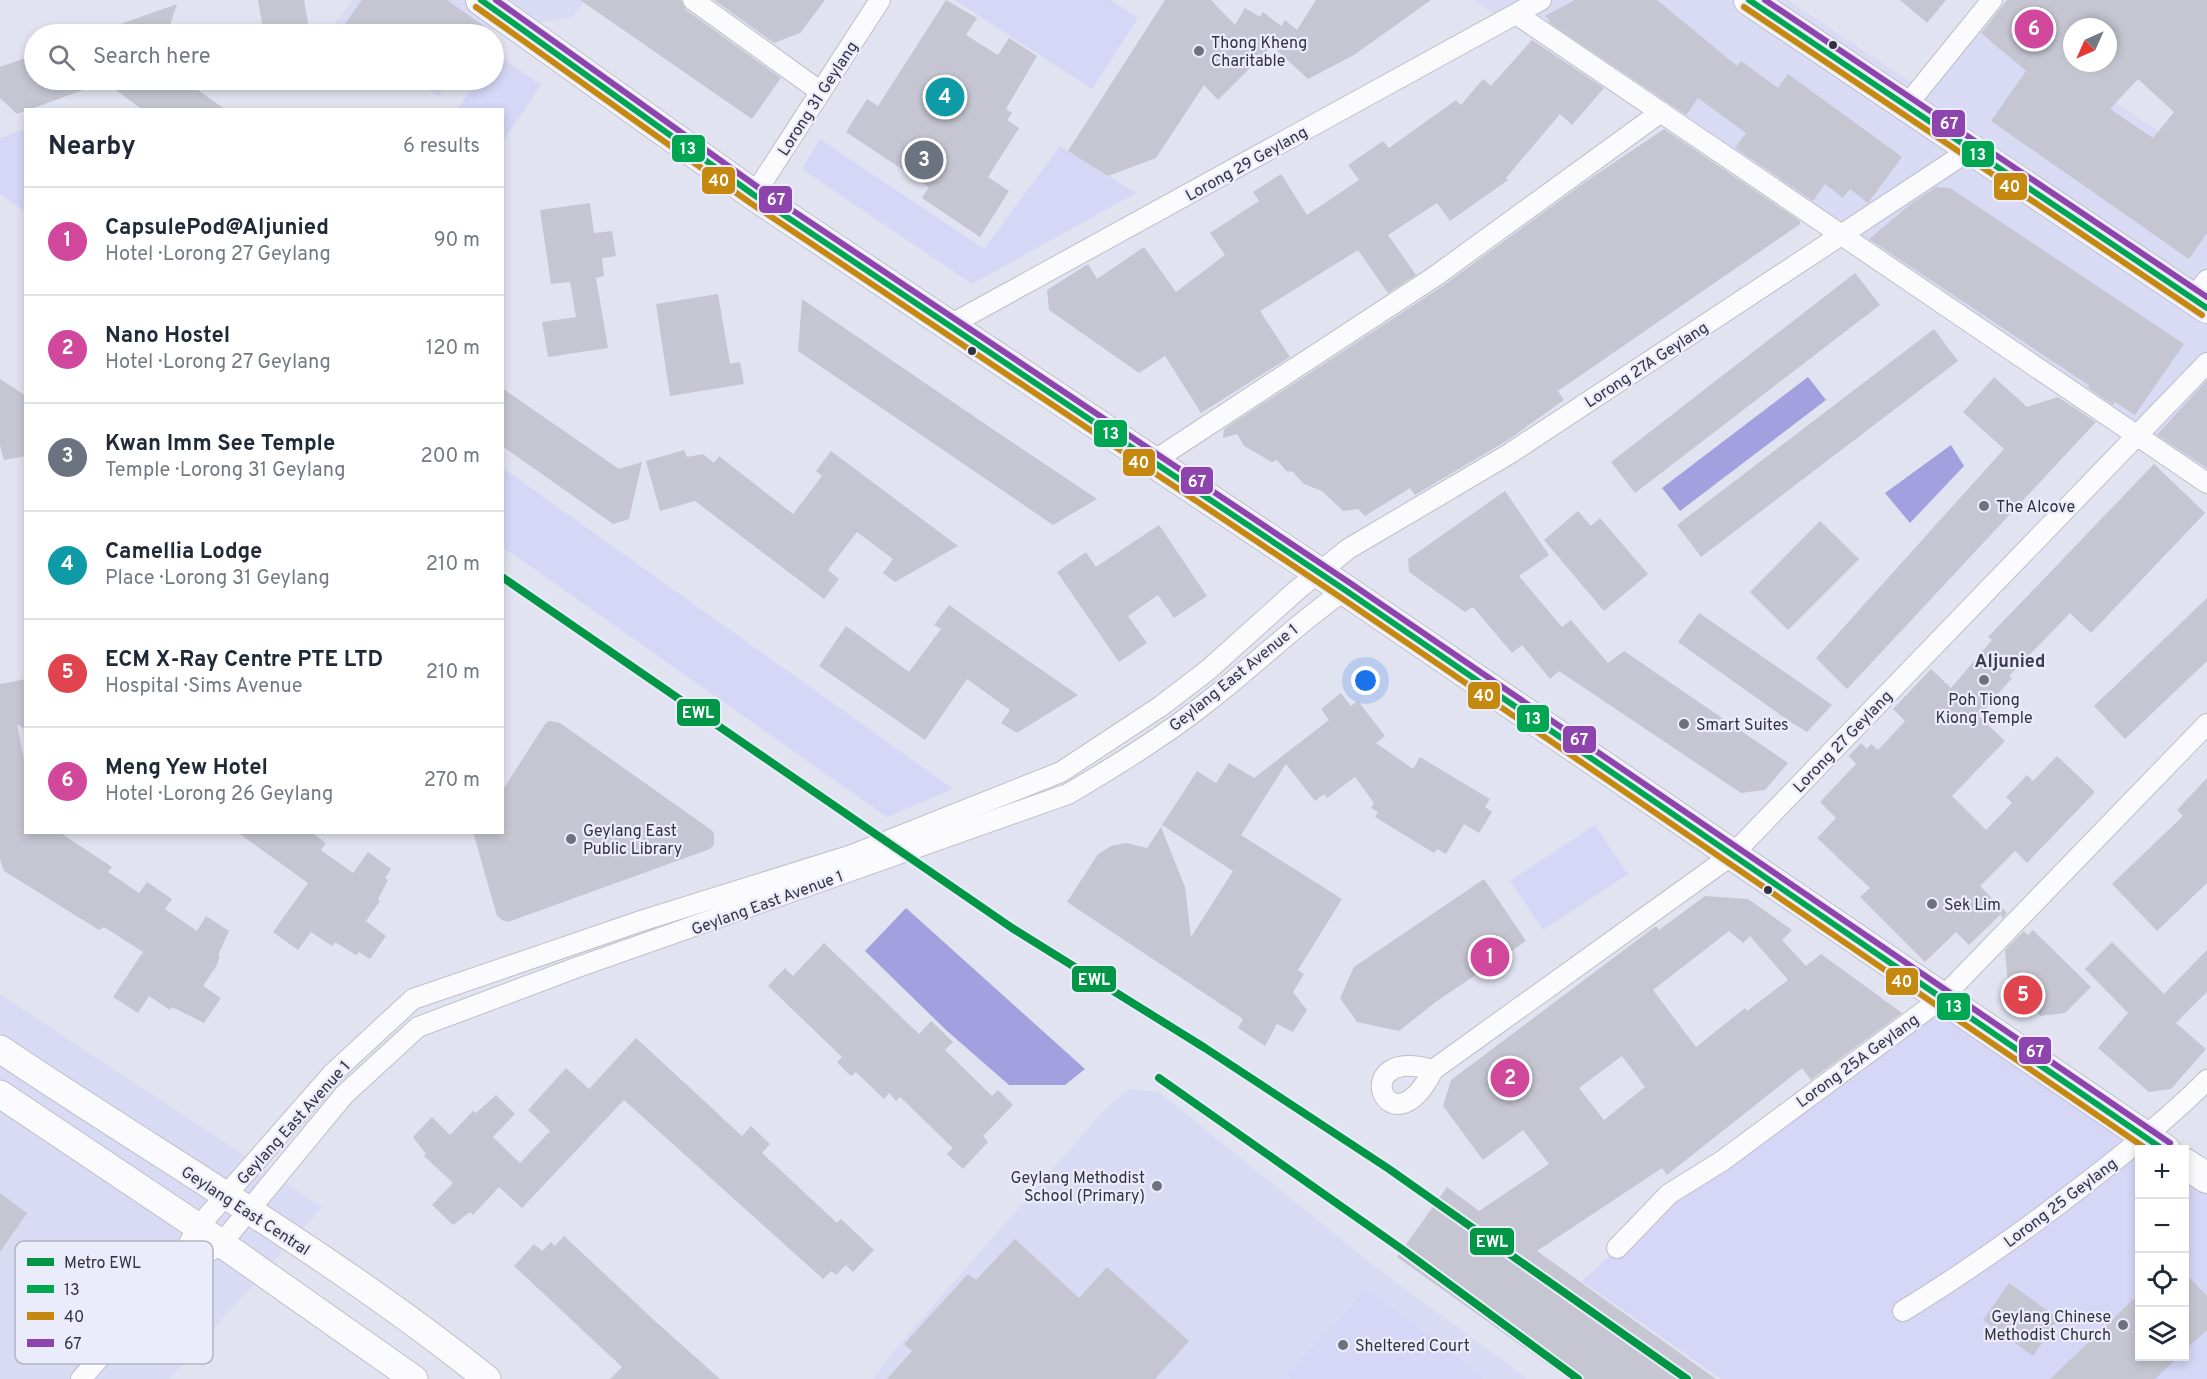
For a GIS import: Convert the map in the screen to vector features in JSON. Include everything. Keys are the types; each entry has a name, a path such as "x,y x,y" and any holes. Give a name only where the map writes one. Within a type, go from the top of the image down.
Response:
{"main road":[{"path":"481,0 754,195 1346,590 2156,1143"},
{"path":"1749,0 1970,150 2202,296"},
{"name":"Geylang East Central","path":"0,1049 250,1211 396,1310 487,1379"},
{"path":"0,1094 198,1227 414,1379"},
{"path":"2189,1166 2207,1178"}],"street":[{"path":"693,0 821,92"},
{"name":"Lorong 31 Geylang","path":"754,195 880,0"},
{"name":"Lorong 29 Geylang","path":"950,325 1541,0"},
{"path":"1906,106 1992,0"},
{"path":"1516,14 2207,483"},
{"path":"1152,462 1434,277 1661,112"},
{"name":"Lorong 27A Geylang","path":"1318,572 1348,549 1509,454 1970,150"},
{"name":"Lorong 27 Geylang","path":"1433,1070 1732,855 2207,363"},
{"name":"Geylang East Avenue 1","path":"190,1241 198,1227 227,1197 333,1073 413,999 644,920 852,855 1061,772 1170,699 1208,670 1318,572"},
{"name":"Geylang East Avenue 1","path":"213,1249 221,1244 250,1211 344,1095 379,1060 418,1027 578,967 1068,794 1128,759 1204,704 1298,624 1346,590"},
{"name":"Lorong 25A Geylang","path":"1617,1248 1669,1194 1722,1161 1942,998 2207,724"},
{"name":"Lorong 25 Geylang","path":"1903,1311 1975,1266 2156,1143 2207,1080"},
{"path":"81,1379 94,1364"}],"shaded area":[{"path":"352,0 585,0 573,17 504,28 504,24 335,23"},
{"path":"955,0 1110,0 1138,18 1092,89"},
{"path":"1473,0 1788,0 1925,92 2011,0 2045,56 2063,68 2063,72 2069,72 2207,163 2207,469"},
{"path":"504,60 541,85 504,140 504,108 458,108 471,90 504,90"},
{"path":"428,90 443,90 438,97"},
{"path":"24,130 24,211 0,194 0,138"},
{"path":"820,139 984,249 1060,146 1136,193 972,284 802,169"},
{"path":"504,469 953,789 887,817 504,548"},
{"path":"1595,825 1628,874 1543,930 1510,881"},
{"path":"0,994 322,1207 213,1330 213,1241 15,1241 15,1364 182,1364 169,1379 0,1379"},
{"path":"1942,998 2135,1146 2135,1361 2189,1361 2189,1166 2207,1178 2207,1379 1721,1379 1582,1281 1713,1169"},
{"name":"Geylang Methodist School (Primary)","path":"1129,1089 1159,1092 1374,1266 1528,1379 873,1379 897,1347 1108,1106"},
{"path":"1366,1290 1449,1350 1482,1379 1291,1379 1287,1375"}],"water":[{"path":"1808,377 1826,400 1680,511 1662,488"},
{"path":"1951,445 1964,466 1910,523 1885,493"},
{"path":"906,908 1085,1069 1065,1085 1009,1085 946,1030 865,951"}],"building":[{"path":"258,0 304,0 308,24 262,24"},
{"path":"362,0 447,0 481,24 345,24"},
{"path":"580,0 681,0 686,10 781,78 752,119"},
{"path":"714,0 825,0 800,33 774,43"},
{"path":"946,0 977,18 966,35 998,55 1009,38 1037,56 1006,109 1012,113 1007,120 1019,128 988,177 1009,191 980,237 922,198 929,187 846,132 867,99 878,106"},
{"path":"1165,0 1211,0 1235,25 1245,8 1260,17 1263,12 1281,26 1285,20 1297,30 1316,0 1431,0 1354,55 1308,79 1272,46 1218,100 1204,85 1156,158 1108,176 1068,151"},
{"path":"1575,0 1657,0 1737,66 1741,61 1778,88 1788,74 1902,157 1868,203 1850,189 1843,198 1825,184 1813,201 1735,148 1746,133 1698,98 1686,115 1548,22 1550,20 1545,16"},
{"path":"1900,0 1946,0 1927,23"},
{"path":"2007,0 2207,0 2207,233 2189,259 1991,121 2026,71 1981,33","holes":["2138,79 2174,112 2153,138 2110,109"]},
{"path":"177,4 170,24 121,24"},
{"path":"1532,40 1604,88 1572,125 1560,114 1506,178 1508,180 1450,221 1437,203 1388,235 1416,275 1388,293 1358,250 1260,311 1290,357 1201,413 1165,356 1139,373 1049,310 1047,290 1088,264 1097,279 1144,247 1176,292 1225,255 1210,233 1259,201 1253,192 1281,174 1307,215 1359,180 1348,165 1383,141 1389,148 1456,100 1461,105 1483,79 1491,86"},
{"path":"24,59 24,90 83,90 34,108 24,108 24,111 17,114 0,98 0,67"},
{"path":"116,90 198,90 223,108 140,108"},
{"path":"1664,129 1800,221 1800,224 1558,391 1564,400 1508,440 1415,495 1410,488 1365,516 1358,509 1343,511 1322,491 1304,484 1293,472 1286,471 1277,460 1272,462 1244,446 1237,434 1223,438 1224,429 1441,287 1588,180"},
{"path":"1936,187 1950,188 2184,344 2135,415 2115,402 2113,405 2087,387 2090,386 1869,239 1912,203"},
{"path":"590,203 594,233 612,231 616,256 602,258 604,276 596,278 608,348 548,357 542,322 576,317 570,282 551,284 540,210"},
{"path":"1855,273 1880,305 1635,493 1611,462"},
{"path":"718,294 730,364 740,362 744,384 670,396 656,304"},
{"path":"802,299 1097,499 1053,525 798,351"},
{"path":"1934,329 1958,361 1701,557 1677,525"},
{"name":"The Alcove","path":"1994,377 2027,407 2058,397 2096,422 1847,689 1816,658 2004,449 1963,412"},
{"path":"0,379 24,395 24,456 4,460 0,446"},
{"path":"2207,380 2207,468 2157,435"},
{"path":"504,389 619,469 642,462 629,519 613,524 504,447"},
{"path":"684,450 687,457 703,454 714,463 719,456 793,514 822,476 816,471 831,451 958,546 895,582 883,573 893,559 857,532 828,570 839,579 824,599 695,501 660,511 646,461"},
{"path":"2154,464 2205,513 2091,633 2070,613 2009,676 2012,678 1979,716 2005,741 1952,796 1986,830 2012,803 2006,797 2027,775 2033,781 2057,756 2095,792 2027,863 2015,851 1980,886 2007,913 2002,919 2001,914 1969,945 1956,932 1925,962 1860,897 1870,888 1817,838 1836,818 1820,802 1856,764 1849,756 1861,743 1867,749 1871,744 1878,750 1905,721 1893,709 1931,669 1951,688 1992,640 1988,637"},
{"path":"1505,491 1549,555 1519,576 1562,627 1571,620 1608,663 1624,651 1788,763 1765,790 1741,793 1559,671 1550,679 1522,645 1512,653 1473,607 1465,612 1409,572 1408,559"},
{"path":"1578,511 1591,526 1600,518 1648,574 1604,611 1544,540"},
{"path":"1820,521 1859,559 1788,630 1750,592"},
{"path":"1159,525 1207,596 1174,618 1158,595 1128,616 1147,643 1119,662 1057,572 1086,552 1096,567"},
{"path":"2207,598 2207,661 2125,739 2094,706"},
{"path":"949,605 1078,695 1017,733 1001,723 1010,710 967,679 925,740 819,666 846,626 909,672 941,629 934,625"},
{"path":"1699,613 1832,705 1807,732 1789,721 1678,642"},
{"path":"24,679 24,729 17,724 24,760 24,834 62,834 112,867 108,872 139,893 147,882 172,899 165,909 197,931 206,916 229,931 218,955 220,956 217,965 203,986 221,998 204,1023 172,1007 170,1010 149,996 138,1013 113,997 143,952 104,927 99,930 4,871 0,859 0,684"},
{"path":"1341,693 1351,706 1358,701 1385,736 1376,743 1413,769 1420,757 1490,799 1485,807 1492,812 1479,833 1464,824 1446,854 1437,849 1434,853 1375,817 1378,812 1371,808 1374,803 1355,777 1327,798 1324,794 1315,801 1286,764 1241,835 1342,899 1298,970 1304,974 1293,992 1307,1010 1293,1032 1277,1024 1265,1046 1238,1028 1243,1019 1067,902 1098,854 1111,846 1126,843 1147,848 1161,827 1185,887 1191,937 1233,871 1162,825 1197,771 1216,783 1229,763 1254,778 1329,720 1321,709"},
{"path":"549,721 560,723 710,829 714,833 714,845 710,849 508,922 502,920 497,916 474,834 504,834 504,788"},
{"path":"2207,778 2207,883 2157,931 2112,884 2183,816 2177,810"},
{"path":"240,834 314,834 326,843 321,850 353,873 368,852 391,869 385,878 388,880 378,899 380,901 366,921 386,936 370,959 359,952 356,955 335,942 332,946 311,932 298,950 273,932 308,883"},
{"path":"1484,879 1526,941 1437,1001 1399,1031 1357,1022 1340,998 1354,967"},
{"path":"1705,896 1748,899 1792,930 1782,940 1806,966 1821,954 1902,1013 1811,1080 1802,1068 1667,1175 1662,1168 1537,1251 1716,1379 1568,1379 1397,1257 1447,1187 1479,1211 1549,1164 1523,1130 1483,1160 1443,1106 1451,1080 1656,926 1659,930","holes":["1729,931 1743,943 1750,936 1788,980 1747,1011 1745,1008 1696,1047 1653,990","1622,1056 1645,1087 1604,1120 1579,1088"]},
{"path":"2033,930 2091,987 2065,1013 2040,1016 2008,984 2005,950 2024,931 2028,935"},
{"path":"2112,942 2164,994 2207,950 2207,992 2176,1023 2206,1049 2171,1089 2149,1092 2098,1048 2128,1013 2085,969"},
{"path":"824,943 919,1034 931,1021 953,1042 945,1050 992,1096 998,1090 1013,1105 983,1136 988,1142 963,1169 947,1154 953,1148 900,1097 896,1101 889,1093 884,1099 856,1072 851,1076 837,1062 842,1057 768,986 785,968 793,976"},
{"path":"636,1038 742,1136 751,1126 770,1144 762,1153 837,1223 841,1219 874,1250 853,1272 846,1265 836,1275 831,1271 823,1279 624,1100 522,1208 499,1187 473,1215 470,1212 453,1225 432,1205 453,1183 424,1156 426,1154 413,1137 432,1117 450,1135 473,1111 476,1113 496,1095 515,1114 493,1137 520,1163 550,1131 528,1110 566,1068 589,1089"},
{"path":"0,1193 27,1213 0,1252"},
{"path":"564,1236 720,1379 610,1379 622,1367 514,1266 534,1244 542,1251 551,1242 555,1246"},
{"path":"1015,1239 1079,1298 1107,1267 1189,1341 1155,1379 887,1379 912,1351 904,1344 968,1274 976,1280"},
{"path":"2189,1277 2207,1296 2207,1330 2189,1346"},
{"path":"2009,1283 2059,1319 2033,1356 1983,1320"},
{"name":"Geylang Chinese Methodist Church","path":"2135,1298 2135,1361 2174,1361 2155,1379 2050,1379"}],"metro line":[{"name":"EWL","path":"504,578 1012,928 1205,1048 1389,1169 1687,1379"},
{"name":"EWL","path":"1159,1078 1403,1250 1578,1379"}],"transit line":[{"name":"13","path":"481,0 754,195 1345,590 2157,1145"},
{"name":"67","path":"496,0 759,188 1350,583 2170,1143"},
{"name":"13","path":"1749,0 2207,308"},
{"name":"67","path":"1765,0 2207,297"},
{"name":"40","path":"476,7 500,24"},
{"name":"40","path":"1744,7 2202,315"},
{"name":"40","path":"504,27 749,202 1340,597 2141,1145"}],"place":[{"name":"Meng Yew Hotel","path":"2034,29"},
{"name":"Thong Kheng Charitable","path":"1199,51"},
{"name":"Camellia Lodge","path":"945,97"},
{"name":"Kwan Imm See Temple","path":"924,160"},
{"name":"The Alcove","path":"1984,506"},
{"name":"Poh Tiong Kiong Temple","path":"1984,680"},
{"name":"Smart Suites","path":"1684,724"},
{"name":"Geylang East Public Library","path":"571,839"},
{"name":"Sek Lim","path":"1932,904"},
{"name":"CapsulePod@Aljunied","path":"1490,957"},
{"name":"ECM X-Ray Centre PTE LTD","path":"2023,995"},
{"name":"Nano Hostel","path":"1510,1078"},
{"name":"Geylang Methodist School (Primary)","path":"1157,1186"},
{"name":"Geylang Chinese Methodist Church","path":"2123,1325"},
{"name":"Sheltered Court","path":"1343,1345"}],"district":[{"name":"Aljunied","path":"2010,661"}]}
